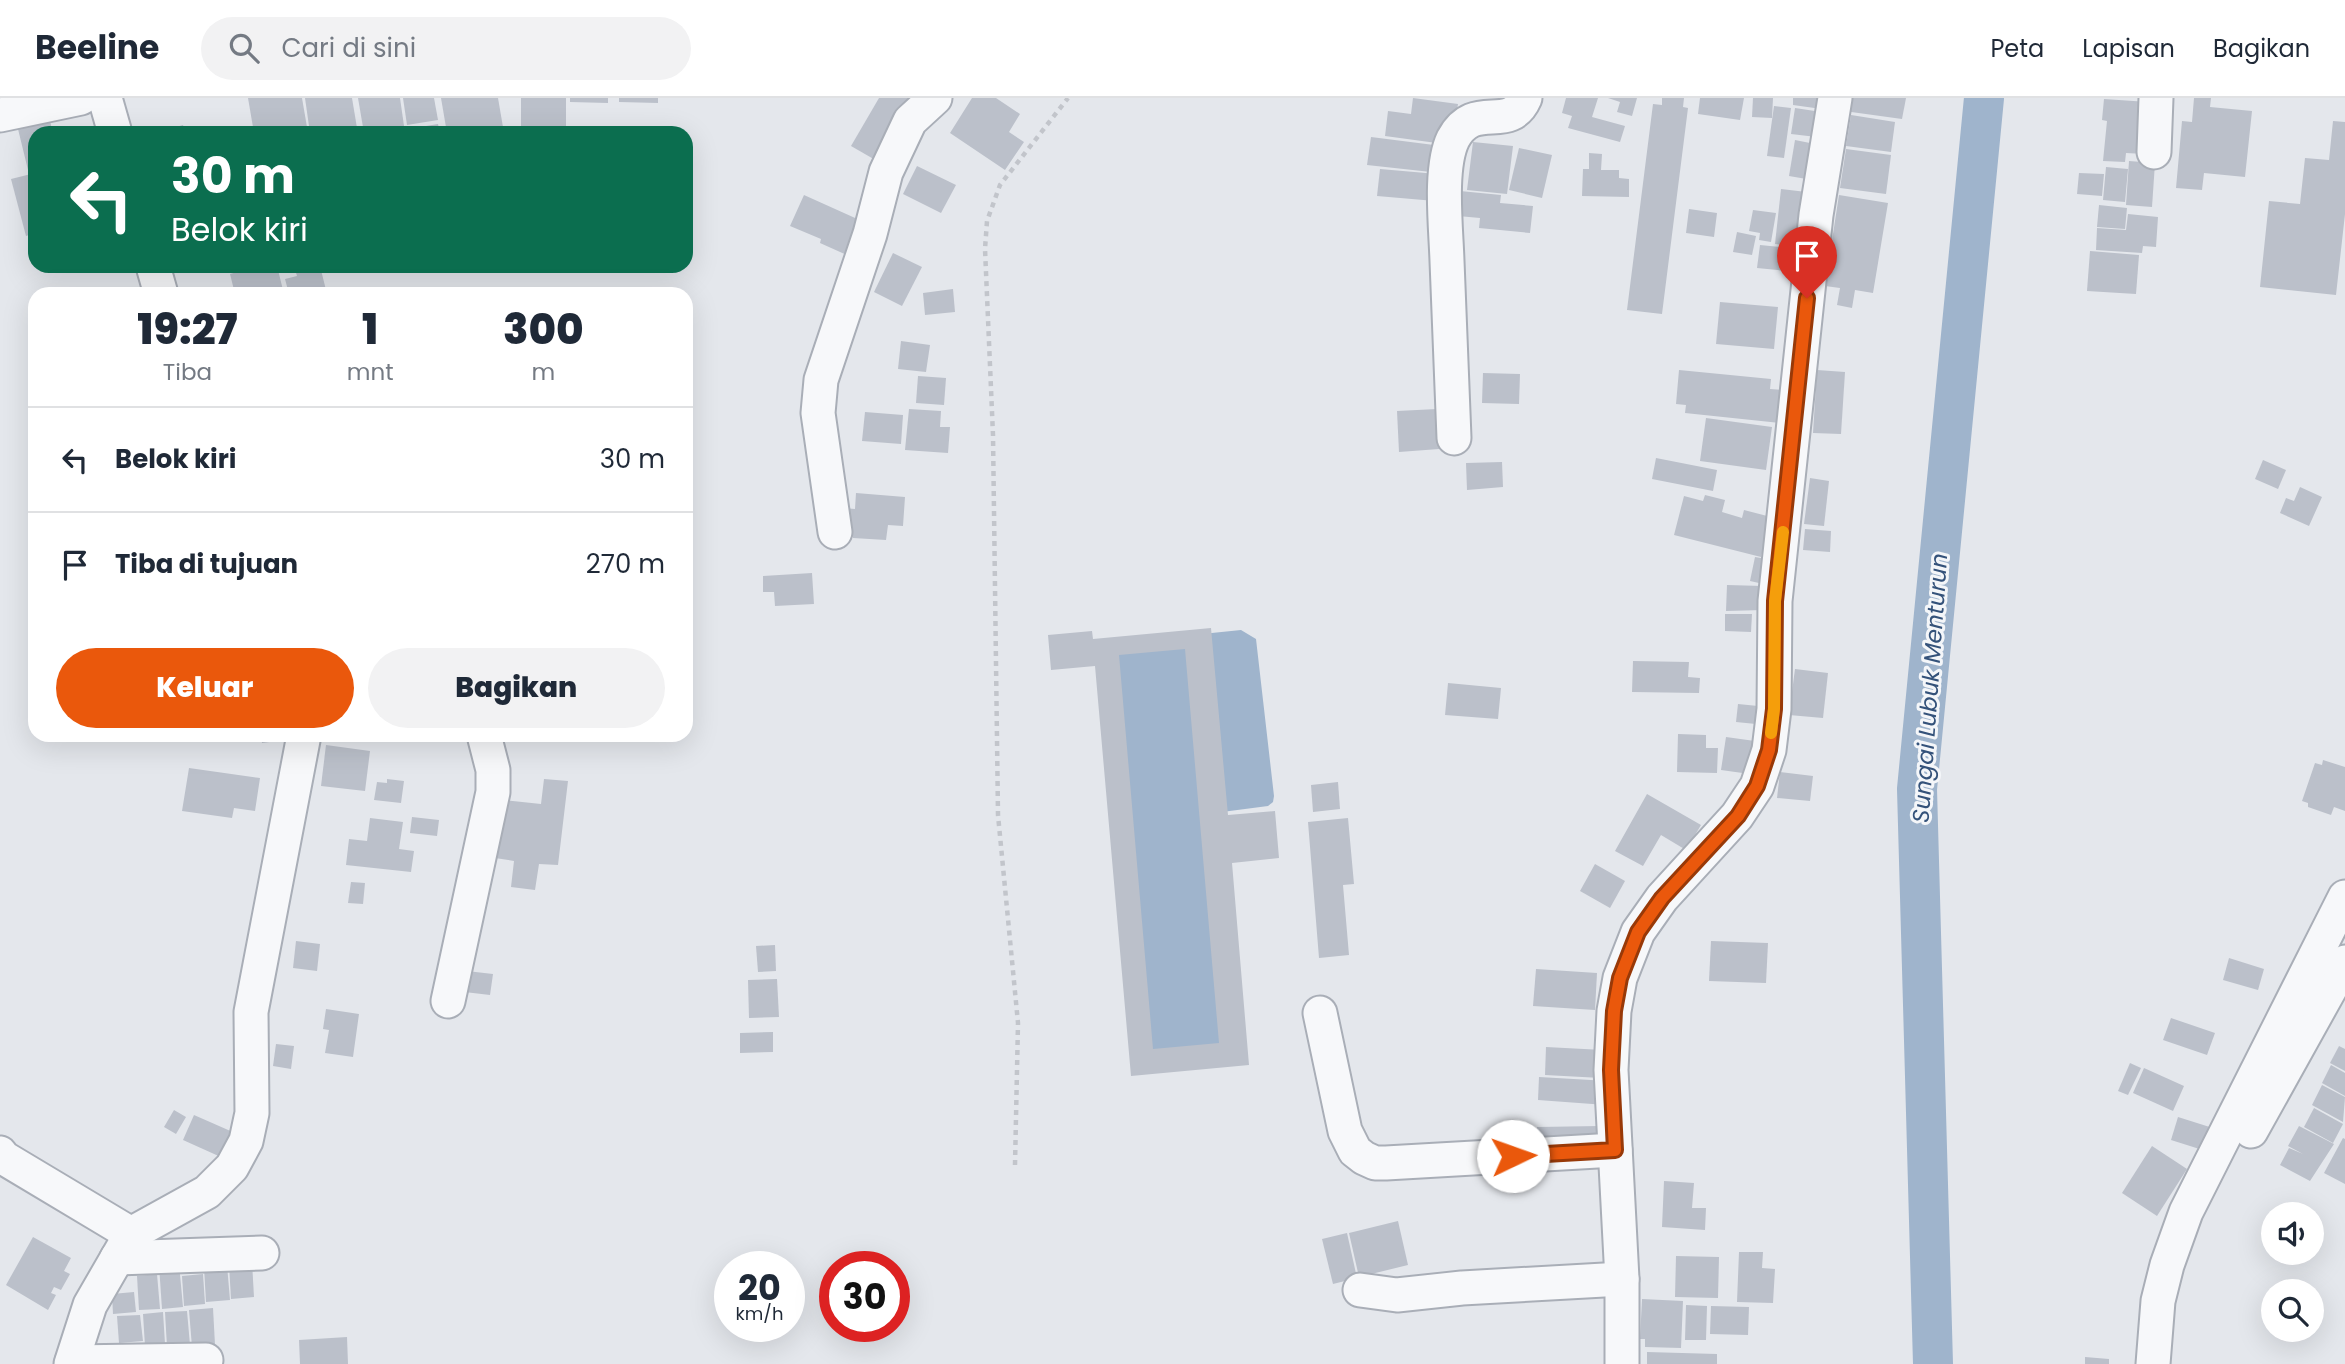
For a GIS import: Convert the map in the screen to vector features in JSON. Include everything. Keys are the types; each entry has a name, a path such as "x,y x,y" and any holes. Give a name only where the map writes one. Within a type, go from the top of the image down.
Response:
{"street":[{"path":"0,114 81,98"},
{"path":"105,98 113,126"},
{"path":"835,532 818,413 821,380 870,234 886,172 910,121 935,98"},
{"path":"1454,438 1444,185 1451,142 1461,123 1484,115 1505,116 1516,111 1525,98"},
{"path":"1622,1364 1622,1279 1611,1070 1614,1011 1620,978 1638,932 1662,898 1738,816 1757,786 1769,750 1774,709 1775,601 1816,215 1835,98"},
{"path":"2154,152 2156,98"},
{"path":"206,1360 71,1363 90,1305 124,1246 207,1192 232,1167 246,1140 252,1113 251,1012 303,742"},
{"path":"448,1001 493,792 493,771 486,742"},
{"path":"2153,1364 2158,1301 2186,1212 2345,897"},
{"path":"2238,1155 2345,962"},
{"path":"1320,1013 1345,1131 1355,1151 1364,1158 1375,1163 1385,1163 1615,1150"},
{"path":"0,1153 124,1246 262,1253"},
{"path":"1360,1290 1397,1295 1462,1288 1622,1279"}],"path":[{"path":"1015,1165 1018,1023 998,815 993,435 985,249 987,221 1000,185 1068,98"}],"water":[{"path":"1241,630 1256,639 1274,796 1273,802 1268,806 1222,812 1223,1048 1150,1054 1115,652 1124,642"}],"building":[{"path":"248,98 302,98 307,126 253,126"},
{"path":"305,98 352,98 357,126 309,126"},
{"path":"358,98 400,98 404,126 363,126"},
{"path":"403,98 434,98 438,120 407,125"},
{"path":"441,98 498,98 503,126 446,126"},
{"path":"521,98 566,98 566,126 521,126"},
{"path":"570,98 608,98 608,103 570,102"},
{"path":"619,98 658,98 658,103 619,102"},
{"path":"879,98 923,98 884,165 851,146"},
{"path":"972,98 996,98 1020,114 1009,132 1024,142 1005,170 950,133"},
{"path":"1413,98 1458,104 1455,124 1444,144 1385,136 1388,111 1411,114"},
{"path":"1566,98 1598,98 1592,117 1625,126 1620,142 1568,128 1572,116 1562,113"},
{"path":"1608,98 1637,98 1632,116 1617,112 1620,102"},
{"path":"1662,98 1684,98 1683,107 1688,108 1662,314 1627,310 1653,104 1662,105"},
{"path":"1700,98 1744,98 1740,120 1698,114"},
{"path":"1753,98 1773,98 1772,118 1752,117"},
{"path":"1793,98 1830,98 1829,110 1793,105"},
{"path":"1846,98 1906,98 1902,119 1844,111"},
{"path":"2194,98 2211,98 2210,107 2252,111 2245,177 2204,173 2202,190 2176,188 2182,121 2192,122"},
{"path":"2104,99 2148,102 2144,154 2126,153 2125,162 2103,161 2107,121 2102,120"},
{"path":"1774,106 1791,108 1784,158 1767,156"},
{"path":"1795,108 1828,113 1825,138 1791,134"},
{"path":"1851,115 1895,122 1891,152 1846,146"},
{"path":"50,121 51,126 30,126"},
{"path":"2333,121 2345,122 2345,214 2336,295 2260,287 2269,201 2300,204 2305,158 2329,160"},
{"path":"28,126 28,170 18,129"},
{"path":"1371,137 1434,145 1431,172 1367,165"},
{"path":"1795,140 1825,146 1818,181 1789,176"},
{"path":"1473,142 1513,146 1507,194 1467,190"},
{"path":"1519,148 1552,155 1542,198 1509,190"},
{"path":"1846,149 1891,155 1886,194 1840,188"},
{"path":"1589,153 1602,154 1601,170 1619,170 1619,178 1629,179 1629,197 1582,196 1583,169 1589,169"},
{"path":"2129,161 2155,163 2152,207 2126,205"},
{"path":"917,166 956,185 941,213 903,194"},
{"path":"2106,167 2128,169 2125,202 2103,200"},
{"path":"1380,169 1437,174 1435,201 1377,196"},
{"path":"2079,173 2104,174 2102,196 2077,194"},
{"path":"28,175 26,236 11,179"},
{"path":"1781,189 1815,193 1809,248 1775,244"},
{"path":"1460,191 1501,195 1500,203 1533,206 1530,233 1479,228 1480,218 1458,216"},
{"path":"804,195 864,222 849,256 820,243 821,239 790,226"},
{"path":"1839,195 1888,203 1873,293 1855,290 1852,308 1837,305 1840,288 1825,286"},
{"path":"2099,205 2127,208 2125,229 2097,227"},
{"path":"1689,209 1717,213 1714,237 1686,233"},
{"path":"1753,210 1776,213 1771,242 1759,240 1760,233 1749,231"},
{"path":"2128,214 2158,217 2156,247 2143,246 2142,253 2096,250 2097,228 2126,230"},
{"path":"1737,232 1756,236 1752,255 1733,252"},
{"path":"1760,245 1808,250 1806,273 1757,268"},
{"path":"2090,251 2139,255 2136,294 2087,291"},
{"path":"893,253 922,267 902,306 874,292"},
{"path":"279,273 282,287 233,287 230,274"},
{"path":"296,273 322,273 325,287 287,287 285,279 297,276"},
{"path":"953,289 955,312 925,315 923,293"},
{"path":"1720,302 1778,307 1774,349 1716,344"},
{"path":"901,341 930,345 926,372 898,369"},
{"path":"1679,370 1771,379 1770,389 1794,391 1790,424 1685,413 1686,405 1676,404"},
{"path":"1817,370 1845,372 1841,434 1813,433"},
{"path":"1483,373 1520,374 1519,404 1482,403"},
{"path":"918,376 946,378 944,405 916,403"},
{"path":"909,409 941,411 940,427 950,427 948,453 905,450"},
{"path":"1437,409 1439,449 1399,452 1397,411"},
{"path":"865,412 903,415 901,444 862,441"},
{"path":"1706,418 1772,427 1766,470 1700,461"},
{"path":"1656,458 1717,470 1713,491 1652,479"},
{"path":"2263,460 2286,470 2278,489 2255,479"},
{"path":"1502,462 1503,487 1467,490 1466,463"},
{"path":"1810,478 1829,481 1824,526 1804,524"},
{"path":"2300,487 2322,497 2309,526 2280,513 2286,498 2294,501"},
{"path":"856,493 905,497 903,526 888,525 886,540 853,538 853,529 841,528 843,508 855,509"},
{"path":"1705,495 1725,500 1722,512 1742,518 1744,510 1771,517 1761,557 1674,535 1684,496 1703,501"},
{"path":"1805,529 1831,531 1830,552 1803,550"},
{"path":"1755,557 1773,560 1768,585 1750,581"},
{"path":"812,573 814,604 775,606 774,592 763,592 763,576"},
{"path":"1727,585 1763,586 1763,610 1726,611"},
{"path":"1725,614 1752,614 1751,632 1725,631"},
{"path":"1211,628 1228,815 1275,811 1279,858 1232,863 1249,1065 1131,1076 1095,666 1051,670 1048,635 1092,631 1093,639","holes":["1185,649 1219,1043 1153,1049 1119,655"]},
{"path":"1633,661 1689,662 1688,677 1700,678 1699,693 1632,692"},
{"path":"1795,669 1828,673 1823,718 1789,715"},
{"path":"1448,683 1501,688 1498,719 1445,715"},
{"path":"1738,704 1768,707 1766,725 1736,722"},
{"path":"1678,734 1706,735 1706,748 1718,748 1717,773 1677,772"},
{"path":"1726,737 1762,742 1757,775 1721,770"},
{"path":"326,745 370,751 365,791 321,786"},
{"path":"2323,760 2345,767 2345,811 2334,807 2331,815 2308,807 2308,803 2302,801 2315,763 2322,765"},
{"path":"189,768 260,778 255,811 234,808 232,818 182,811"},
{"path":"1780,772 1813,776 1810,801 1777,798"},
{"path":"387,779 404,781 401,803 374,800 377,782 387,783"},
{"path":"544,779 568,781 558,865 539,864 535,890 511,887 514,861 495,858 502,800 541,804"},
{"path":"1338,782 1340,809 1313,812 1311,785"},
{"path":"1647,794 1701,825 1686,850 1661,835 1643,866 1615,851"},
{"path":"412,817 439,820 437,836 410,833"},
{"path":"370,818 403,822 399,849 414,851 411,872 346,865 349,839 367,841"},
{"path":"1348,818 1354,884 1343,885 1349,955 1319,958 1308,822"},
{"path":"1595,864 1625,881 1610,908 1580,891"},
{"path":"351,882 365,883 363,904 348,903"},
{"path":"296,941 320,944 317,971 293,968"},
{"path":"1711,941 1768,943 1766,983 1709,981"},
{"path":"775,945 776,971 758,972 756,946"},
{"path":"2229,958 2264,969 2258,990 2223,980"},
{"path":"1536,969 1597,973 1595,1010 1533,1006"},
{"path":"458,970 493,974 490,995 456,991"},
{"path":"777,979 779,1017 749,1018 748,980"},
{"path":"326,1009 359,1014 353,1057 325,1053 329,1030 323,1029"},
{"path":"2171,1018 2215,1033 2207,1055 2163,1040"},
{"path":"773,1032 773,1052 740,1053 740,1033"},
{"path":"276,1044 294,1046 291,1069 273,1066"},
{"path":"2339,1046 2345,1049 2345,1071 2330,1063"},
{"path":"1546,1047 1603,1050 1601,1078 1545,1075"},
{"path":"2130,1063 2141,1068 2128,1095 2118,1091"},
{"path":"2331,1065 2345,1073 2345,1096 2322,1083"},
{"path":"2144,1068 2184,1086 2173,1111 2133,1093"},
{"path":"1539,1077 1608,1081 1606,1105 1538,1100"},
{"path":"2322,1085 2345,1097 2343,1122 2312,1105"},
{"path":"2314,1108 2343,1124 2333,1143 2304,1127"},
{"path":"174,1110 186,1117 176,1134 164,1127"},
{"path":"194,1115 235,1133 223,1158 183,1140"},
{"path":"2178,1117 2216,1129 2209,1152 2171,1140"},
{"path":"1600,1126 1600,1147 1537,1147 1537,1127"},
{"path":"2299,1126 2334,1144 2310,1181 2280,1165 2289,1148 2303,1154 2288,1146"},
{"path":"2343,1138 2345,1139 2345,1184 2324,1173"},
{"path":"2152,1146 2187,1169 2157,1216 2122,1193"},
{"path":"1664,1181 1694,1183 1692,1208 1706,1208 1705,1230 1662,1227"},
{"path":"1398,1221 1408,1265 1359,1277 1349,1233"},
{"path":"1347,1233 1357,1278 1333,1284 1322,1239"},
{"path":"33,1237 71,1258 64,1271 70,1274 61,1290 54,1287 51,1293 56,1295 48,1310 6,1285"},
{"path":"1739,1252 1763,1252 1762,1268 1775,1269 1773,1303 1737,1302"},
{"path":"1676,1256 1719,1257 1718,1298 1675,1297"},
{"path":"252,1262 254,1297 231,1299 229,1264"},
{"path":"179,1264 183,1307 162,1309 159,1265"},
{"path":"227,1265 230,1300 206,1302 204,1267"},
{"path":"157,1274 160,1309 139,1310 137,1276"},
{"path":"203,1274 205,1304 184,1306 182,1276"},
{"path":"134,1292 136,1312 113,1314 112,1294"},
{"path":"1642,1299 1683,1301 1681,1348 1645,1347 1645,1339 1640,1339"},
{"path":"1686,1305 1707,1306 1706,1340 1685,1340"},
{"path":"1711,1306 1749,1307 1748,1335 1710,1334"},
{"path":"213,1308 215,1345 192,1347 189,1310"},
{"path":"187,1311 190,1345 167,1347 165,1312"},
{"path":"163,1312 165,1344 145,1346 143,1314"},
{"path":"140,1315 143,1341 119,1343 117,1316"},
{"path":"347,1337 348,1364 300,1364 299,1340"},
{"path":"1647,1352 1717,1354 1717,1364 1647,1364"},
{"path":"2085,1357 2109,1359 2109,1364 2085,1364"}],"waterway":[{"name":"Sungai Lubuk Menturun","path":"1933,1364 1917,789 1984,98"}],"slow traffic":[{"path":"1771,733 1776,650 1775,601 1783,532"}],"route":[{"path":"1513,1156 1615,1150 1611,1070 1614,1011 1620,978 1638,932 1662,898 1738,816 1757,786 1769,750 1774,709 1775,601 1807,298"}]}
